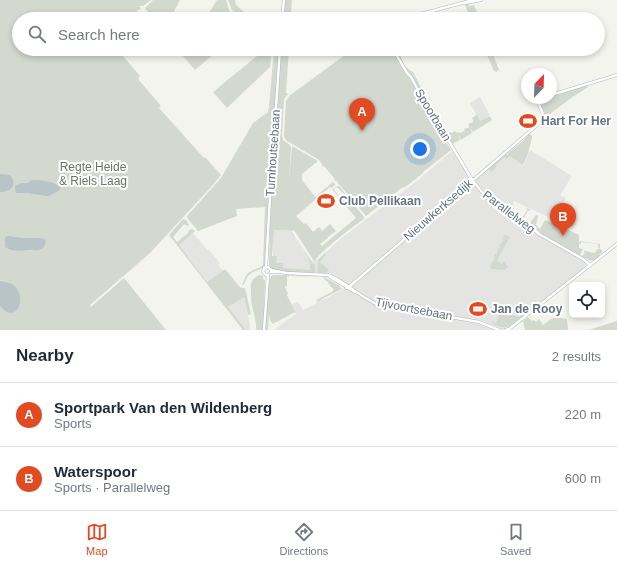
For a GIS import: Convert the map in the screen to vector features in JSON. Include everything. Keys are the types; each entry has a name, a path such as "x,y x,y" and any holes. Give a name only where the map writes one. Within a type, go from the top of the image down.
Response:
{"street":[{"path":"283,12 284,0"},
{"path":"428,12 472,0"},
{"path":"460,3 481,0"},
{"name":"Turnhoutsebaan","path":"267,267 280,56"},
{"name":"Spoorbaan","path":"397,56 472,181"},
{"path":"557,93 616,75"},
{"name":"Nieuwkerksedijk","path":"348,287 543,120 543,114 538,104"},
{"name":"Parallelweg","path":"472,181 495,203 525,221 539,234 583,259 590,265"},
{"path":"506,330 617,244"},
{"path":"264,330 267,275 271,271 267,267 264,268 263,273 267,275"},
{"name":"Tijvoortsebaan","path":"271,271 326,275 371,301 379,304 475,321 499,330"}],"shaded area":[{"path":"480,97 490,115 480,122 470,103"},
{"path":"530,150 572,176 560,195 566,198 555,220 514,201 510,213 536,233 585,262 586,267 507,330 276,330 276,328 296,314 291,305 297,302 303,310 346,288 318,273 273,269 273,229 290,230 312,261 318,259 344,236 417,181 452,151 473,180 506,153 524,165"},
{"path":"0,174 10,175 13,182 12,187 4,192 0,192"},
{"path":"32,180 54,183 60,187 60,190 49,196 16,193 15,186 21,183 28,183"},
{"path":"193,233 220,263 218,265 223,270 207,282 179,245"},
{"path":"8,236 40,238 46,241 44,247 39,250 15,251 5,247 5,239"},
{"path":"0,281 10,283 18,291 20,297 19,307 12,313 7,312 0,306"},
{"path":"244,296 250,330 246,330 228,307"}],"green space":[{"name":"Regte Heide & Riels Laag","path":"0,0 151,0 143,6 139,6 141,9 137,12 12,12 12,56 123,56 140,76 138,79 161,106 159,108 221,175 150,253 90,305 91,307 124,278 166,330 0,330"},
{"path":"153,0 180,0 174,12 148,12 145,8"},
{"path":"217,0 226,0 230,12 209,12"},
{"path":"228,0 235,0 236,5 244,12 235,12 232,10"},
{"path":"285,0 292,0 291,12 284,12"},
{"path":"469,3 469,5 467,5 470,6 474,5 477,12 468,12 465,5 466,4 462,4"},
{"path":"183,56 212,56 195,70"},
{"path":"257,56 271,56 270,67 227,108 213,92"},
{"path":"273,56 279,56 270,168 265,266 250,274 242,285 248,273 263,265 265,207 236,209 237,216 198,231 187,216 221,178 253,123 268,112"},
{"path":"281,56 289,56 286,93 288,94 284,99 282,134 283,140 291,147 289,180 292,146 318,161 302,174 302,180 315,197 333,182 335,184 296,216 304,224 306,223 313,232 319,227 322,231 330,224 336,231 328,237 326,234 328,238 320,244 322,246 356,218 332,189 335,189 334,190 340,197 344,194 337,187 335,187 339,186 364,217 364,219 329,246 315,261 294,230 291,231 295,237 290,230 274,230 272,256 277,256 276,263 283,263 283,268 310,270 309,258 315,265 314,273 285,272 272,269 269,265 270,218"},
{"path":"343,56 396,56 451,150 366,216 337,181 334,180 335,179 324,166 323,167 320,161 287,141 284,137 286,101 289,96"},
{"path":"398,56 401,56 408,69 413,72 434,113 417,87 412,76"},
{"path":"487,56 490,56 492,63 490,56 494,56 499,70 498,71 497,69 497,72 494,71"},
{"path":"587,85 588,87 546,116 540,104 557,104 557,95"},
{"path":"437,114 448,133 456,131 457,133 460,133 465,131 464,129 470,127 468,124 473,122 472,118 477,115 480,121 490,116 492,120 473,132 470,128 472,133 461,140 458,134 460,140 453,145 435,116"},
{"path":"528,134 532,137 528,154 523,165 509,156 507,159 504,157 495,166 497,167 491,172 488,169 506,154 508,155 508,153 524,140"},
{"path":"512,207 514,208 514,212 523,217 527,210 526,208 530,209 524,218 530,223 536,215 538,216 536,225 540,229 545,220 579,235 579,242 580,241 600,244 600,248 603,252 594,261 582,257 585,253 584,250 594,253 596,252 595,250 597,251 597,249 599,249 598,244 581,242 581,244 579,244 579,248 583,249 579,255 542,234 528,222 512,212"},
{"path":"183,219 186,220 189,225 187,226 184,224 173,237 177,242 188,233 189,230 192,229 195,231 179,245 207,282 225,269 241,288 245,288 251,314 248,315 244,297 228,307 246,330 243,330 169,235"},
{"path":"504,235 510,237 497,261 502,264 504,262 508,267 505,270 491,269 490,267 492,261 498,251 498,248 499,249 500,243 501,244 504,239"},
{"path":"325,253 326,255 320,262 329,270 325,274 317,272 318,260"},
{"path":"259,275 263,276 263,279 265,280 263,330 256,330 256,321 251,298 251,283"},
{"path":"272,275 289,275 289,277 287,276 287,286 285,287 295,312 273,324 270,320 269,313 268,330 265,330 268,280"},
{"path":"290,275 324,277 340,286 339,289 341,287 342,289 317,302 316,300 332,292 334,289 323,277"},
{"path":"501,311 519,317 524,315 507,327 500,327 492,323 492,321 496,323"},
{"path":"528,317 532,321 534,320 536,322 539,319 543,325 554,318 567,319 568,330 525,330 523,321"},
{"path":"617,321 617,330 588,330"}],"place":[{"name":"Hart For Her","path":"528,121"},
{"name":"Sportpark Van den Wildenberg","path":"362,131"},
{"name":"Club Pellikaan","path":"326,201"},
{"name":"Waterspoor","path":"563,236"},
{"name":"Jan de Rooy","path":"478,309"}]}
